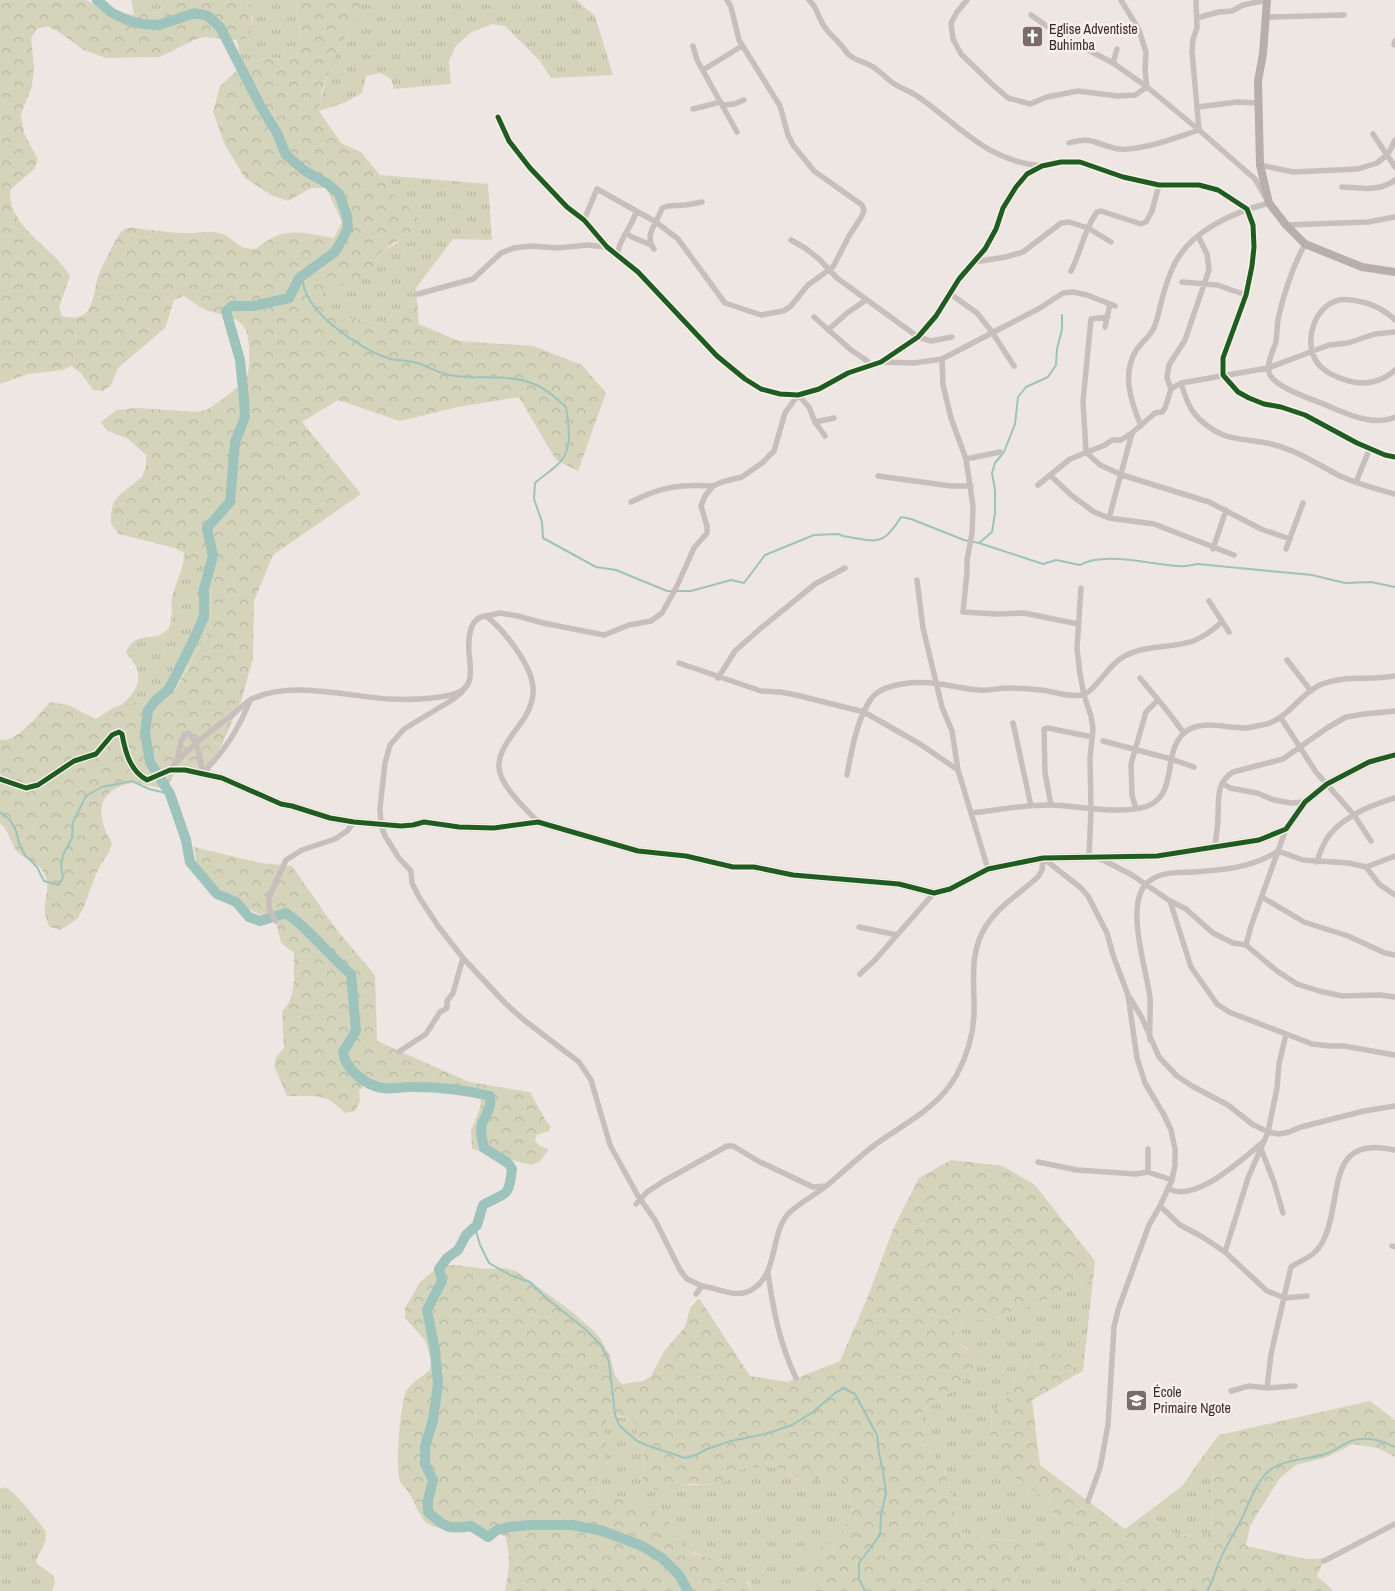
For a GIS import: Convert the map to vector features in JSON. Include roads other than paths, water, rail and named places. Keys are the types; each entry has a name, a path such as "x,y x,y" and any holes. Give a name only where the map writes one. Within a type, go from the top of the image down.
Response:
{"street":[{"path":"584,220 597,189 656,222 678,239 725,302 761,315 783,311 790,307 808,286 830,270 864,210 862,205 806,163 793,145 788,135 780,106 738,40 731,7 727,0"},
{"path":"809,0 814,4 823,24 832,37 858,61 876,68 895,84 919,98 990,151 1008,160 1025,165 1042,166 1061,162 1080,162 1123,177 1159,185 1199,185 1218,190 1247,209 1253,225 1254,247 1252,266 1246,295 1223,358 1223,375 1238,392 1249,398 1305,415 1370,448 1395,457"},
{"path":"967,0 951,23 952,39 961,54 1008,98 1030,104 1047,97 1078,91 1118,96 1135,95 1147,88"},
{"path":"1121,0 1139,30 1146,52 1147,88"},
{"path":"1196,0 1198,18 1192,51 1199,130"},
{"path":"1198,18 1219,12 1232,12 1248,2 1267,0 1263,54 1258,81 1258,103 1260,165 1269,203"},
{"path":"1031,15 1058,34 1113,63 1199,130 1255,180 1269,203 1286,225 1305,244 1362,267 1395,272"},
{"path":"1267,17 1344,16"},
{"path":"1394,45 1395,41"},
{"path":"693,46 697,60 737,132"},
{"path":"703,70 742,46"},
{"path":"1113,63 1117,48"},
{"path":"693,109 722,103 734,104 744,100"},
{"path":"1198,107 1237,102 1258,103"},
{"path":"498,117 509,140 530,168 567,207 584,220 607,247 638,272 718,356 745,379 761,389 798,396 819,389 848,373 881,362 918,337 936,316 949,293 985,249 996,229 1002,208 1016,186 1027,174 1042,166"},
{"path":"1069,142 1081,139 1092,140 1120,149 1163,142 1199,130"},
{"path":"1373,134 1395,167"},
{"path":"1260,165 1293,172 1331,172 1358,169 1377,163 1388,154 1395,140"},
{"path":"1342,187 1378,188 1386,186 1395,180"},
{"path":"1071,271 1079,256 1088,228 1097,212 1101,211 1141,224 1146,222 1152,211 1159,185"},
{"path":"626,233 653,247 650,235 664,207 702,202"},
{"path":"1141,426 1128,385 1131,361 1155,325 1161,300 1176,260 1198,236 1226,218 1247,209 1269,203"},
{"path":"617,254 618,247 636,212"},
{"path":"1286,225 1368,222 1395,217"},
{"path":"974,262 1023,252 1061,223 1069,222 1088,228 1111,242"},
{"path":"1171,389 1166,378 1169,365 1185,340 1209,270 1209,261 1198,236"},
{"path":"791,240 820,260 837,278 918,337 931,341 952,337"},
{"path":"1305,244 1296,260 1286,288 1278,320 1276,340 1268,368 1269,374 1281,385 1365,419 1380,421 1395,417"},
{"path":"418,294 473,279 501,253 514,248 530,246 558,248 587,245 607,247"},
{"path":"1182,282 1216,285 1246,295"},
{"path":"881,362 914,363 942,359 1040,308 1064,293 1073,292 1112,305 1105,327"},
{"path":"949,293 977,313 1014,366"},
{"path":"828,330 866,300"},
{"path":"1395,320 1372,304 1355,300 1339,300 1326,307 1316,320 1311,335 1311,350 1316,361 1326,371 1340,379 1368,383 1388,377 1395,370"},
{"path":"814,317 871,366"},
{"path":"1108,317 1093,318 1091,320 1083,401 1086,452 1100,465 1194,497 1226,510 1261,529 1290,539"},
{"path":"1038,484 1070,459 1105,445 1112,440 1121,440 1156,413 1162,412 1171,389 1181,383 1268,368 1311,350 1329,345 1348,343 1375,334 1395,332"},
{"path":"942,359 943,385 951,418 966,459 973,506 972,537 967,560 963,612 1024,613 1078,624"},
{"path":"1181,383 1188,405 1197,419 1214,431 1246,441 1268,443 1292,449 1342,476 1375,489 1395,494"},
{"path":"798,396 809,407 815,422 825,436"},
{"path":"631,502 672,486 713,486 742,477 762,463 774,451 785,413 798,396"},
{"path":"815,422 834,418"},
{"path":"1109,518 1132,432"},
{"path":"1356,482 1370,448"},
{"path":"966,459 1000,452"},
{"path":"1050,475 1084,506 1109,518 1154,524 1234,556"},
{"path":"878,476 951,486 971,486"},
{"path":"713,486 705,496 701,506 707,526 707,533 694,548 672,597 662,613 650,621 629,624 604,636 500,613 480,616 475,619 472,627 469,653 471,675 468,684 452,700 404,729 390,745 384,772 380,808 381,825 394,851 411,871 412,883 419,897 438,926 463,958 518,1014 579,1062 595,1089 610,1145 638,1202 654,1220 680,1270 688,1279 702,1286 727,1293 739,1294 752,1290 768,1273"},
{"path":"1286,549 1303,503"},
{"path":"1213,549 1226,510"},
{"path":"718,678 735,651 761,628 815,584 845,568"},
{"path":"918,580 923,628 942,706 952,731 958,770 988,869"},
{"path":"1080,588 1077,648 1084,695 1091,716 1092,737 1089,856"},
{"path":"1209,601 1229,632"},
{"path":"486,616 502,630 521,657 531,676 533,687 532,701 505,747 498,768 502,779 538,822"},
{"path":"848,776 852,752 864,712 871,698 883,689 902,684 937,683 980,690 1006,688 1050,691 1072,696 1084,695 1094,688 1110,666 1123,656 1140,650 1193,641 1208,634 1222,622"},
{"path":"1286,660 1312,691"},
{"path":"679,663 718,678 761,691 796,695 864,712 920,744 958,770"},
{"path":"970,813 1051,805 1091,809 1136,809 1151,804 1162,794 1168,780 1171,758 1184,733 1198,726 1220,725 1246,728 1265,725 1281,718 1319,686 1336,680 1356,677 1381,679 1395,676"},
{"path":"1140,678 1184,733"},
{"path":"0,779 26,788 38,785 74,761 96,754 112,735 119,732 122,734 124,747 136,772 147,780 153,779 170,770 196,744 250,700 272,693 295,690 391,699 423,698 462,692"},
{"path":"202,773 222,753 235,734 250,700"},
{"path":"1136,809 1132,794 1131,764 1146,712 1158,700"},
{"path":"1215,847 1219,791 1226,776 1233,772 1283,759 1346,717 1395,711"},
{"path":"1281,718 1316,772 1354,815 1371,841"},
{"path":"1013,723 1031,806"},
{"path":"1051,805 1045,773 1044,729 1048,728 1092,737"},
{"path":"177,761 181,741 185,734 188,733 196,744 202,763 202,773"},
{"path":"1103,741 1171,758 1194,767"},
{"path":"1246,945 1286,829 1305,802 1327,784 1369,762 1395,755"},
{"path":"170,770 185,770 222,778 281,804 330,818 354,822 381,825 413,825 424,822 459,827 494,828 538,822 638,851 686,856 733,867 754,866 803,876 899,884 934,893 950,889 988,869 1043,858 1157,856 1259,840 1286,829"},
{"path":"1222,783 1230,788 1257,793 1274,800 1291,803 1305,802"},
{"path":"1317,862 1326,839 1338,827 1354,815 1395,798"},
{"path":"276,921 269,908 269,897 286,860 302,850 335,839 354,822"},
{"path":"1278,851 1296,859 1349,863 1366,867 1395,856"},
{"path":"1150,1040 1150,1000 1140,944 1137,909 1139,895 1145,884 1155,877 1167,873 1231,870 1267,858 1278,851"},
{"path":"1089,856 1118,867 1170,901 1186,909 1222,939 1246,945 1277,971 1297,984 1342,996 1380,995 1395,997"},
{"path":"1043,858 1081,888 1088,896 1107,932 1113,955 1128,995 1142,1018 1150,1040 1159,1058 1177,1076 1228,1105 1252,1124 1268,1132 1279,1134 1364,1111 1395,1106"},
{"path":"796,1378 778,1330 768,1273 777,1238 788,1214 826,1186 872,1147 931,1106 955,1078 964,1060 972,1032 974,1016 972,977 977,944 986,926 997,912 1038,877 1042,870 1043,858"},
{"path":"1366,867 1380,884 1395,895"},
{"path":"860,974 875,960 934,893"},
{"path":"1262,897 1304,922 1348,936 1385,953 1395,955"},
{"path":"1170,901 1191,967 1217,1004 1229,1012 1312,1044 1344,1046 1395,1055"},
{"path":"859,927 897,935"},
{"path":"400,1051 426,1034 440,1012 446,1008 447,1001 453,993 463,958"},
{"path":"1088,1501 1100,1468 1108,1425 1114,1327 1118,1310 1148,1225 1160,1206 1172,1180 1175,1165 1175,1149 1171,1130 1145,1083 1137,1058 1128,995"},
{"path":"1225,1252 1248,1178 1268,1132 1286,1034"},
{"path":"1168,1188 1175,1192 1182,1192 1207,1184 1222,1175 1264,1142"},
{"path":"608,1152 610,1145"},
{"path":"638,1202 647,1192 664,1181 727,1146 733,1146 758,1161 813,1187 826,1186"},
{"path":"1267,1388 1271,1354 1291,1268 1311,1256 1322,1242 1332,1218 1334,1192 1342,1167 1350,1155 1363,1147 1381,1147 1395,1150"},
{"path":"1148,1149 1148,1172"},
{"path":"1261,1149 1274,1182 1283,1214"},
{"path":"1038,1162 1077,1170 1136,1174 1148,1172 1172,1180"},
{"path":"1160,1206 1180,1225 1225,1252 1267,1291 1285,1298 1307,1296"},
{"path":"696,1294 702,1286"},
{"path":"1231,1391 1249,1386 1267,1388 1295,1386"},
{"path":"1324,1561 1395,1524"}],"waterway":[{"path":"97,0 112,13 142,24 159,25 195,13 208,16 220,27 261,107 277,133 286,155 305,171 328,184 339,194 347,216 348,228 335,252 299,278 289,298 253,306 232,306 226,311 240,360 245,417 235,442 230,502 207,528 213,556 204,589 204,617 169,689 148,710 145,733 150,762 170,794 186,840 190,862 217,894 236,902 249,917 260,921 286,913 351,974 356,1031 343,1052 348,1065 357,1076 376,1087 391,1089 410,1087 442,1088 490,1096 489,1107 481,1127 484,1148 508,1163 512,1169 511,1178 508,1190 505,1193 483,1205 477,1225 466,1235 458,1250 447,1258 439,1269 442,1281 427,1310 435,1350 438,1384 433,1420 425,1447 425,1464 433,1480 428,1500 428,1512 447,1526 457,1528 471,1526 488,1537 497,1530 529,1525 572,1525 603,1531 642,1546 662,1558 679,1575 688,1591"},
{"path":"303,274 304,287 311,301 321,314 334,327 364,347 391,359 414,362 449,375 509,378 529,382 544,389 558,400 566,407 569,439 566,454 562,460 535,483 534,499 542,522 543,538 596,567 616,570 667,591 691,591 731,580 744,583 765,555 814,535 838,534 863,540 877,540 889,534 901,517 911,519 964,540 1043,564 1056,560 1080,565 1102,559 1181,566 1198,564 1312,575 1345,583 1371,582 1395,587"},
{"path":"979,543 992,532 995,513 995,490 992,473 995,463 1004,452 1015,424 1018,397 1026,387 1048,377 1056,365 1057,349 1062,329 1062,315"},
{"path":"0,812 10,820 25,855 37,867 44,881 58,885 63,878 61,866 63,855 72,838 73,822 86,796 102,787 132,781 149,789 170,794"},
{"path":"475,1227 480,1245 489,1263 512,1276 530,1282 601,1345 609,1362 615,1415 619,1425 637,1441 646,1445 685,1458 731,1441 765,1434 792,1425 813,1412 843,1388 855,1394 877,1435 886,1493 881,1515 880,1535 859,1563 859,1579 865,1591"},
{"path":"1207,1591 1252,1495 1261,1479 1273,1468 1286,1462 1328,1453 1348,1442 1362,1439 1384,1442 1395,1447"}],"place":[{"name":"Eglise Adventiste Buhimba","path":"1033,37"},
{"name":"École Primaire Ngote","path":"1137,1400"}]}
